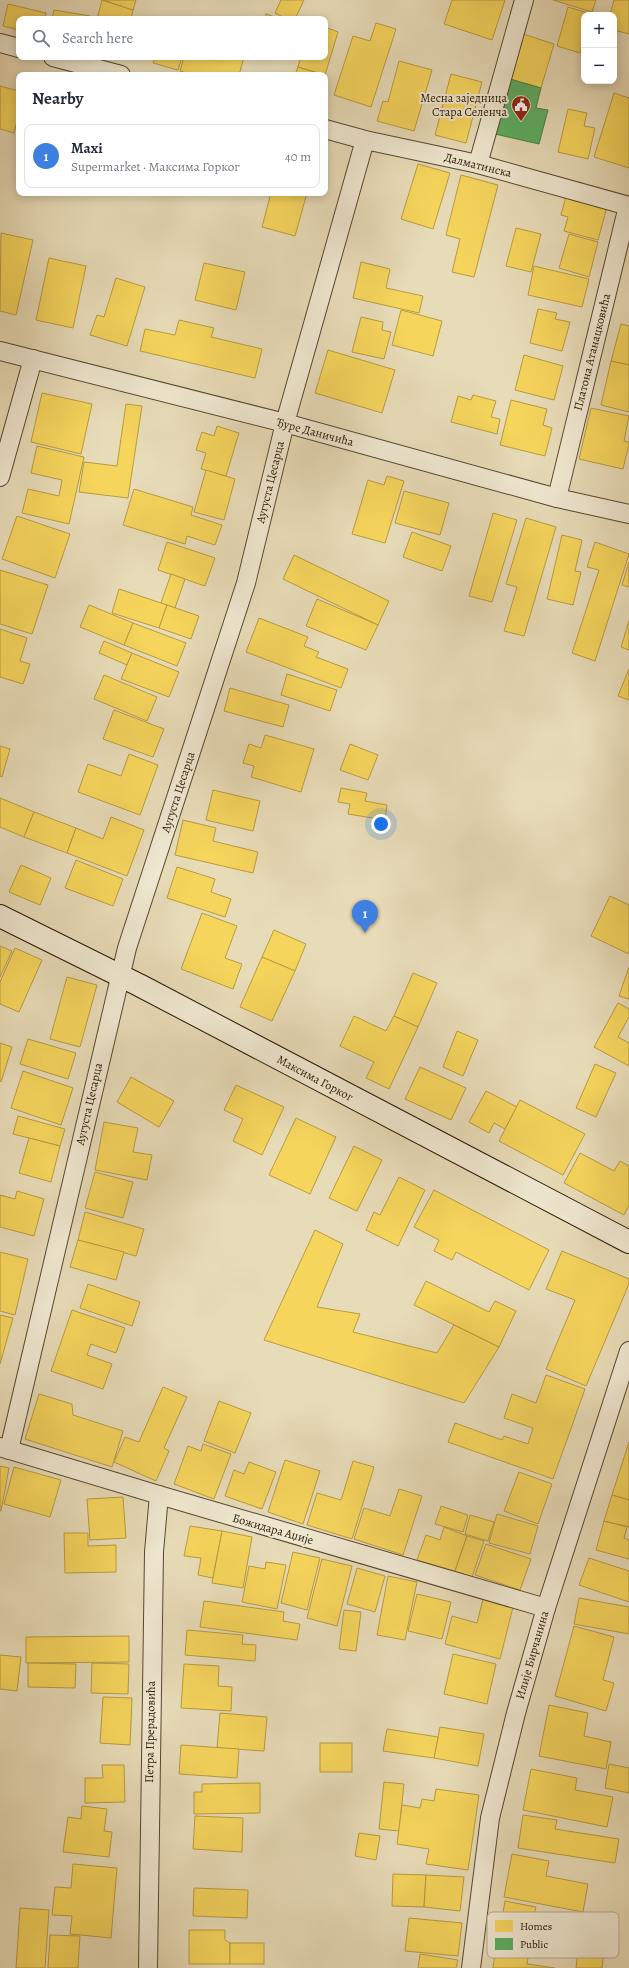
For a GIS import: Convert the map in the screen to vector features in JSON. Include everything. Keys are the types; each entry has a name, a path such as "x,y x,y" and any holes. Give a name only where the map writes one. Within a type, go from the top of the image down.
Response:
{"street":[{"path":"478,164 524,0"},
{"path":"0,43 16,47"},
{"path":"64,60 110,72"},
{"name":"Далматинска","path":"328,130 365,140 478,164 628,206"},
{"name":"Аугуста Цесарца","path":"5,1448 129,941 246,583 285,423 365,140"},
{"name":"Платона Атанацковића","path":"557,498 628,206"},
{"name":"Ђуре Даничића","path":"0,351 285,423 557,498 629,514"},
{"path":"0,477 32,359"},
{"name":"Максима Горког","path":"0,916 120,975 629,1242"},
{"name":"Илије Бирчанина","path":"471,1968 490,1818 516,1712 546,1608 629,1351"},
{"name":"Божидара Аџије","path":"5,1448 158,1495 546,1608"},
{"name":"Петра Прерадовића","path":"148,1968 154,1560 158,1495"}],"building: Homes":[{"path":"102,0 133,10 132,16 98,16"},
{"path":"103,0 136,0 133,10"},
{"path":"281,0 304,0 296,16 281,16 275,13"},
{"path":"452,0 505,0 492,40 444,24"},
{"path":"553,0 596,0 592,12"},
{"path":"614,0 629,0 629,34 617,31 617,12 611,12"},
{"path":"8,4 46,13 45,16 16,16 16,29 3,26"},
{"path":"568,7 584,12 581,12 580,53 557,46"},
{"path":"54,10 90,16 53,16"},
{"path":"376,23 396,29 371,107 334,95 353,36 370,41"},
{"path":"328,28 338,32 326,72 315,72 298,67 300,60 328,60"},
{"path":"523,34 554,44 541,88 510,79"},
{"path":"154,60 181,60 178,70 153,63"},
{"path":"183,60 243,60 240,72 180,71"},
{"path":"399,61 432,70 414,131 377,121 383,101 388,102"},
{"path":"298,67 314,72 296,72"},
{"path":"451,74 482,82 466,143 435,135"},
{"path":"0,86 16,90 16,125 14,133 0,129"},
{"path":"614,93 629,98 629,168 594,157"},
{"path":"568,109 587,113 584,126 595,128 588,159 558,152"},
{"path":"418,164 450,173 433,229 401,219"},
{"path":"461,175 498,185 474,277 452,272 460,239 446,235"},
{"path":"270,196 306,196 295,236 262,227"},
{"path":"566,196 607,207 598,240 564,231 568,217 561,215"},
{"path":"516,228 541,234 531,272 506,266"},
{"path":"1,233 33,240 16,315 0,311"},
{"path":"569,234 598,242 589,277 559,268"},
{"path":"49,258 86,266 73,328 36,320"},
{"path":"361,262 390,269 386,288 423,296 419,313 353,298"},
{"path":"204,263 245,272 236,310 195,300"},
{"path":"534,266 589,279 582,307 528,295"},
{"path":"116,278 145,287 127,346 90,335 97,315 104,317"},
{"path":"538,309 557,313 555,319 570,322 562,351 530,343"},
{"path":"401,310 442,321 433,356 392,345"},
{"path":"361,317 383,322 382,330 391,332 384,359 352,352"},
{"path":"179,320 214,328 211,337 262,349 255,378 140,351 145,329 175,335"},
{"path":"621,324 629,326 629,365 611,361"},
{"path":"328,350 395,370 382,413 315,393"},
{"path":"524,355 563,366 554,400 515,390"},
{"path":"611,361 629,365 629,412 601,405"},
{"path":"42,393 92,404 81,454 31,442"},
{"path":"473,395 496,401 491,417 500,419 497,434 451,422 458,396 471,400"},
{"path":"511,400 547,409 543,425 552,428 545,456 500,445"},
{"path":"126,404 142,406 128,498 79,492 84,462 117,466"},
{"path":"591,408 629,416 624,441 629,442 629,444 623,469 579,459"},
{"path":"217,426 239,433 226,476 201,469 206,453 196,450 202,432 214,436"},
{"path":"37,446 84,457 69,524 22,513 28,489 59,496 62,480 31,473"},
{"path":"206,470 235,479 224,520 194,512"},
{"path":"387,476 404,481 385,543 352,534 368,480 384,485"},
{"path":"134,489 193,507 191,515 222,525 215,545 187,536 185,544 123,525"},
{"path":"404,491 449,503 440,535 395,523"},
{"path":"493,513 517,520 492,602 469,596"},
{"path":"17,516 70,534 55,578 2,559"},
{"path":"526,518 556,527 524,636 504,631 517,587 506,584"},
{"path":"412,532 451,546 442,571 403,557"},
{"path":"562,535 582,540 575,571 581,572 573,605 547,599"},
{"path":"167,542 215,558 205,586 158,570"},
{"path":"595,542 629,554 595,661 572,653 599,570 587,567"},
{"path":"294,555 389,601 378,625 283,579"},
{"path":"629,562 629,587 622,585"},
{"path":"0,570 48,585 32,634 0,624"},
{"path":"171,574 185,579 175,608 161,603"},
{"path":"119,589 167,605 159,628 112,613"},
{"path":"317,599 378,625 366,650 306,626"},
{"path":"89,605 133,623 124,645 80,627"},
{"path":"167,605 199,616 191,639 159,628"},
{"path":"259,618 308,637 304,646 319,652 316,657 348,669 341,688 246,652"},
{"path":"629,621 629,650 621,647"},
{"path":"133,623 186,643 177,666 124,645"},
{"path":"0,629 27,638 20,661 30,664 23,684 0,677"},
{"path":"104,641 132,653 127,665 99,653"},
{"path":"132,653 179,672 169,697 121,679"},
{"path":"629,669 629,700 618,696"},
{"path":"287,674 337,690 330,711 281,695"},
{"path":"104,675 157,697 147,721 94,699"},
{"path":"230,688 289,705 283,727 224,711"},
{"path":"114,710 164,729 153,757 103,739"},
{"path":"265,735 314,749 301,792 251,777 254,766 243,763 249,744 261,748"},
{"path":"350,744 378,755 368,780 340,770"},
{"path":"0,746 10,749 2,777 0,776"},
{"path":"129,754 158,765 140,815 78,792 88,764 121,776"},
{"path":"341,788 367,793 365,801 387,805 385,820 348,814 350,804 338,802"},
{"path":"213,790 260,801 253,831 206,820"},
{"path":"0,798 34,812 24,837 0,827"},
{"path":"34,812 76,828 67,853 24,837"},
{"path":"111,817 144,830 127,876 67,853 76,828 103,839"},
{"path":"183,820 216,828 213,841 258,852 253,873 175,855"},
{"path":"76,860 123,879 113,906 65,888"},
{"path":"21,865 51,878 40,905 9,892"},
{"path":"177,867 215,879 211,892 231,899 225,917 167,898"},
{"path":"610,896 629,905 629,954 591,936"},
{"path":"202,913 237,926 225,958 242,964 233,989 181,969"},
{"path":"274,930 306,944 295,971 262,957"},
{"path":"0,946 12,951 0,977"},
{"path":"15,948 42,960 19,1012 0,1004 0,982"},
{"path":"262,957 295,971 272,1021 240,1007"},
{"path":"629,967 629,999 619,996"},
{"path":"413,973 437,983 418,1027 394,1016"},
{"path":"67,977 97,985 80,1047 50,1039"},
{"path":"618,1003 629,1009 629,1017 618,1037 629,1043 629,1066 594,1047"},
{"path":"354,1016 386,1031 394,1016 418,1027 389,1089 366,1078 374,1062 340,1046"},
{"path":"457,1031 478,1040 463,1076 443,1067"},
{"path":"28,1039 76,1053 68,1079 20,1064"},
{"path":"0,1043 12,1047 1,1082 0,1081"},
{"path":"595,1064 616,1073 596,1117 576,1108"},
{"path":"420,1067 466,1088 451,1120 405,1099"},
{"path":"23,1071 73,1088 61,1125 11,1108"},
{"path":"131,1077 174,1101 159,1127 117,1102"},
{"path":"236,1085 284,1107 262,1155 233,1141 243,1119 224,1110"},
{"path":"486,1091 517,1107 505,1129 494,1123 489,1133 469,1122"},
{"path":"520,1100 585,1134 563,1175 499,1141"},
{"path":"18,1116 65,1129 60,1146 13,1134"},
{"path":"296,1118 336,1137 310,1194 269,1175"},
{"path":"104,1122 138,1128 133,1152 152,1155 147,1180 95,1170"},
{"path":"29,1138 60,1146 51,1182 19,1173"},
{"path":"354,1146 382,1160 357,1211 329,1198"},
{"path":"580,1153 614,1171 620,1161 629,1166 629,1205 624,1215 564,1183"},
{"path":"95,1172 133,1182 123,1218 85,1208"},
{"path":"399,1177 425,1190 398,1246 366,1230 374,1212 380,1215"},
{"path":"434,1190 549,1250 529,1290 456,1252 452,1260 434,1251 439,1240 414,1227"},
{"path":"17,1191 44,1199 34,1236 0,1227 0,1195 15,1199"},
{"path":"85,1212 144,1229 136,1256 78,1240"},
{"path":"315,1230 343,1244 317,1307 360,1314 353,1332 437,1353 454,1325 499,1347 464,1403 264,1340"},
{"path":"78,1240 124,1252 116,1280 70,1267"},
{"path":"562,1251 629,1279 629,1284 586,1386 546,1369 575,1300 546,1289"},
{"path":"0,1252 28,1259 15,1315 0,1311"},
{"path":"426,1281 489,1312 495,1301 516,1311 499,1347 414,1305"},
{"path":"88,1284 140,1302 132,1326 80,1308"},
{"path":"72,1310 125,1328 116,1353 91,1344 87,1355 112,1364 103,1389 51,1371"},
{"path":"0,1315 13,1318 0,1364"},
{"path":"546,1375 585,1389 553,1479 448,1442 455,1423 502,1440 504,1436 528,1444 533,1428 504,1418 512,1394 536,1403"},
{"path":"163,1387 187,1397 164,1448 169,1451 156,1481 114,1462 125,1437 139,1442"},
{"path":"39,1394 72,1404 73,1415 123,1431 112,1467 25,1439"},
{"path":"219,1401 251,1413 235,1453 204,1441"},
{"path":"629,1442 629,1500 612,1495"},
{"path":"203,1444 231,1454 214,1499 174,1484 188,1446 201,1451"},
{"path":"285,1460 320,1471 303,1524 268,1512"},
{"path":"353,1461 374,1467 352,1539 307,1525 317,1493 341,1500"},
{"path":"249,1462 276,1472 262,1509 225,1496 234,1470 244,1474"},
{"path":"0,1466 9,1468 1,1511 0,1511"},
{"path":"14,1467 61,1480 50,1517 4,1504"},
{"path":"519,1472 552,1484 538,1524 504,1511"},
{"path":"399,1489 422,1496 403,1555 354,1539 364,1508 390,1516"},
{"path":"612,1495 629,1500 629,1527 604,1521"},
{"path":"123,1497 126,1538 90,1540 87,1499"},
{"path":"441,1506 468,1515 463,1532 435,1524"},
{"path":"497,1514 538,1526 530,1554 489,1543"},
{"path":"470,1515 494,1522 488,1541 465,1534"},
{"path":"604,1521 627,1527 624,1538 629,1540 629,1559 596,1550"},
{"path":"190,1526 222,1531 213,1578 198,1575 201,1558 184,1556"},
{"path":"444,1527 467,1536 455,1571 417,1560 426,1535 440,1540"},
{"path":"222,1531 252,1537 243,1588 212,1583"},
{"path":"64,1533 88,1533 88,1546 116,1545 116,1572 65,1573"},
{"path":"467,1536 484,1541 472,1577 455,1571"},
{"path":"486,1544 531,1559 520,1590 475,1575"},
{"path":"293,1552 320,1558 307,1610 281,1603"},
{"path":"589,1558 629,1571 629,1602 579,1585"},
{"path":"322,1559 352,1566 337,1626 307,1618"},
{"path":"266,1562 286,1565 277,1609 242,1602 249,1566 265,1569"},
{"path":"357,1568 385,1576 375,1612 347,1604"},
{"path":"388,1576 417,1582 405,1640 377,1635"},
{"path":"417,1594 451,1602 442,1639 408,1631"},
{"path":"579,1598 629,1607 629,1634 574,1624"},
{"path":"483,1599 513,1607 500,1659 445,1644 452,1616 477,1623"},
{"path":"204,1601 284,1612 283,1621 300,1624 297,1640 200,1627"},
{"path":"344,1610 361,1612 356,1651 339,1649"},
{"path":"574,1626 614,1637 603,1680 614,1683 606,1711 555,1696"},
{"path":"187,1630 243,1635 242,1644 256,1645 255,1661 185,1655"},
{"path":"129,1636 129,1662 26,1663 26,1637"},
{"path":"453,1654 496,1664 487,1704 444,1694"},
{"path":"0,1655 21,1657 17,1691 0,1689"},
{"path":"28,1663 76,1664 75,1688 28,1687"},
{"path":"92,1663 129,1664 128,1694 91,1693"},
{"path":"184,1664 219,1666 218,1686 232,1687 231,1711 181,1708"},
{"path":"103,1697 132,1698 130,1745 100,1743"},
{"path":"549,1705 588,1713 584,1736 611,1742 606,1769 539,1756"},
{"path":"220,1713 267,1717 264,1751 217,1748"},
{"path":"440,1727 484,1734 478,1766 434,1758"},
{"path":"387,1729 438,1737 434,1758 383,1751"},
{"path":"320,1743 352,1743 352,1772 320,1772"},
{"path":"181,1745 239,1749 237,1778 179,1774"},
{"path":"609,1764 629,1768 629,1793 605,1788"},
{"path":"102,1765 124,1765 125,1802 85,1803 85,1778 103,1778"},
{"path":"531,1769 577,1778 575,1790 613,1797 607,1827 523,1810"},
{"path":"384,1782 404,1784 399,1831 379,1829"},
{"path":"260,1783 260,1813 194,1814 194,1792 202,1792 202,1784"},
{"path":"436,1789 479,1795 468,1870 426,1864 429,1849 397,1844 402,1805 420,1808 422,1799 434,1801"},
{"path":"82,1806 107,1809 104,1831 112,1832 109,1857 63,1852 68,1817 81,1819"},
{"path":"523,1815 557,1820 555,1829 619,1839 615,1863 518,1848"},
{"path":"195,1816 243,1818 242,1852 193,1849"},
{"path":"359,1833 380,1836 376,1860 355,1856"},
{"path":"512,1854 549,1861 546,1876 588,1884 583,1912 504,1897"},
{"path":"73,1864 117,1868 111,1938 70,1934 72,1916 52,1915 55,1887 71,1888"},
{"path":"393,1874 426,1875 424,1907 392,1906"},
{"path":"426,1875 464,1877 460,1911 424,1907"},
{"path":"194,1888 248,1890 247,1918 193,1916"},
{"path":"505,1901 536,1907 535,1912 503,1912"},
{"path":"20,1908 49,1910 45,1968 16,1968"},
{"path":"409,1918 462,1923 458,1956 405,1951"},
{"path":"189,1930 225,1930 225,1940 230,1943 230,1964 189,1964"},
{"path":"50,1935 80,1936 78,1968 48,1968"},
{"path":"230,1943 264,1943 264,1964 230,1964"},
{"path":"420,1954 458,1960 456,1968 418,1968"},
{"path":"494,1958 528,1958 527,1964 555,1968 493,1968"},
{"path":"577,1958 603,1958 602,1968 576,1968"}],"building: Public":[{"name":"Месна заједница Стара Селенча","path":"510,79 541,88 536,108 548,110 539,144 495,134"}],"place":[{"name":"Месна заједница Стара Селенча","path":"521,122"},
{"name":"Maxi","path":"365,933"}]}
